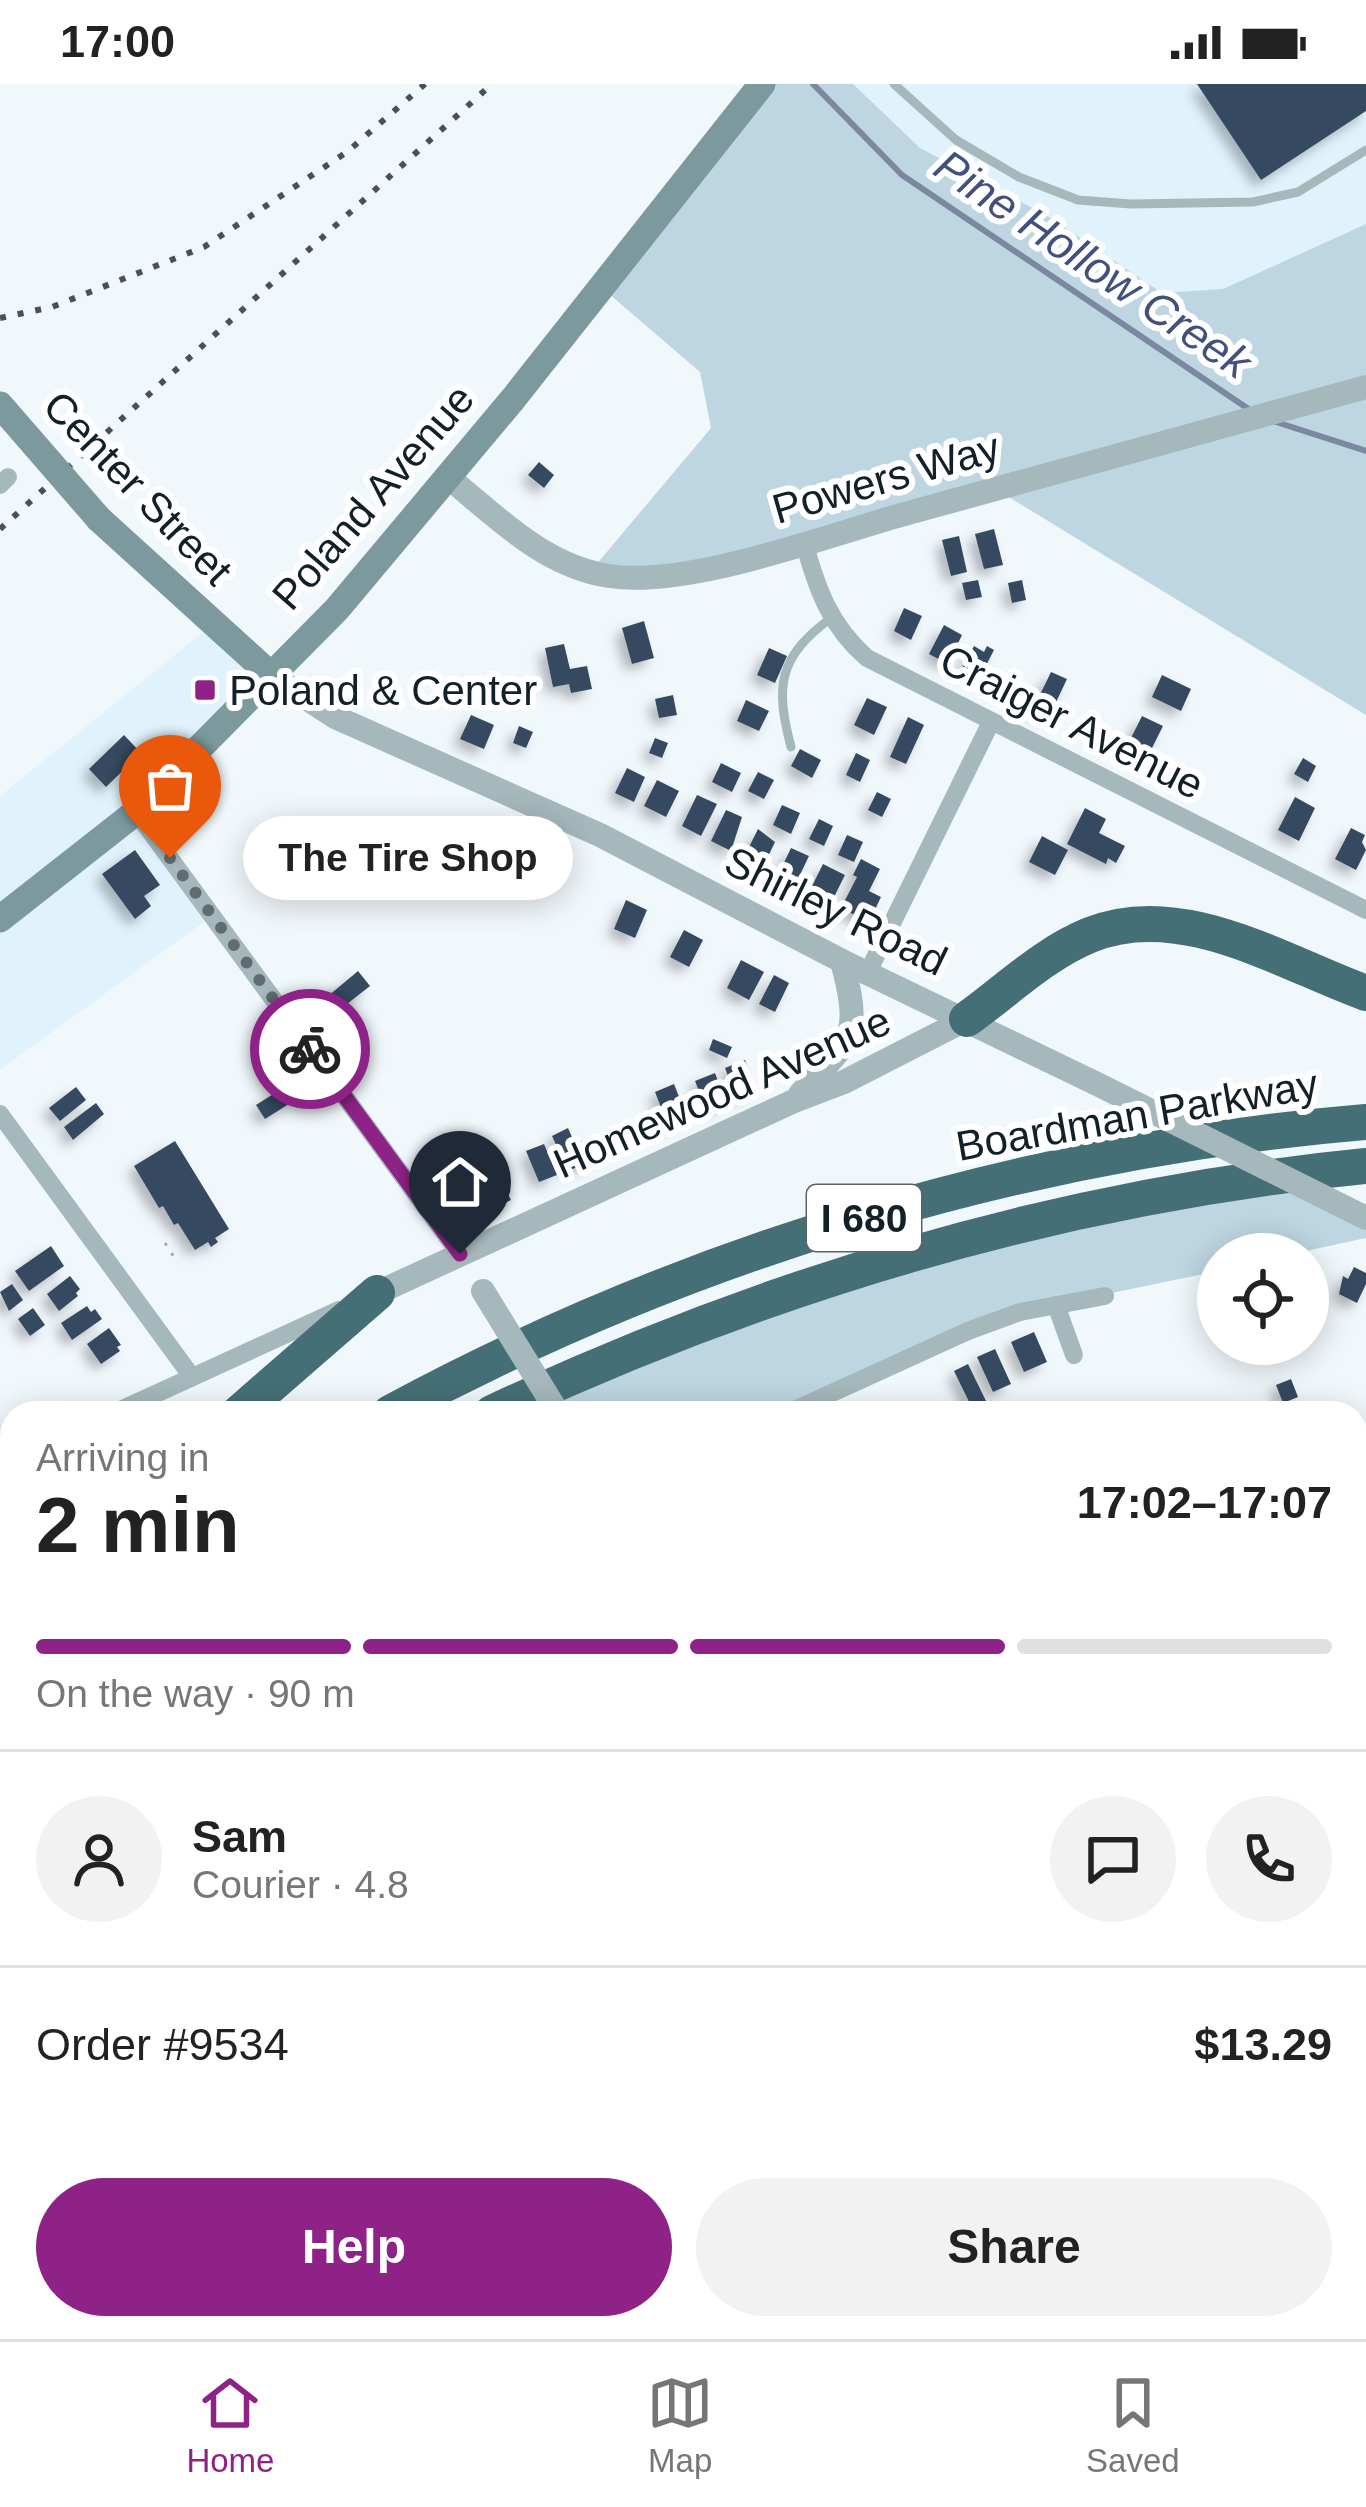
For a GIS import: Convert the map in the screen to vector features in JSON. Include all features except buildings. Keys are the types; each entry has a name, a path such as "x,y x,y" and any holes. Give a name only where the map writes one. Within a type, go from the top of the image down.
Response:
{"highway":[{"path":"967,1019 1075,942 1116,926 1145,923 1214,934 1366,993"},
{"name":"Boardman Parkway","path":"415,1401 566,1327 674,1282 911,1204 1058,1167 1227,1137 1366,1122"},
{"name":"Boardman Parkway","path":"521,1401 722,1314 873,1263 1072,1210 1232,1181 1366,1166"},
{"path":"253,1401 376,1293"}],"main road":[{"name":"Poland Avenue","path":"0,919 136,812 337,609 449,478 761,85"},
{"name":"Center Street","path":"0,405 99,519 272,676"}],"street":[{"name":"Powers Way","path":"449,478 550,556 570,566 614,577 650,578 690,573 1366,387"},
{"name":"Craiger Avenue","path":"804,542 831,618 867,658 1366,910"},
{"name":"Shirley Road","path":"272,676 335,717 600,835 842,961 1366,1219"},
{"name":"Homewood Avenue","path":"868,973 991,722"},
{"path":"136,812 460,1254 551,1401"},
{"path":"794,1100 850,1034 854,1008 842,961"},
{"name":"Homewood Avenue","path":"141,1401 794,1100 844,1082 967,1019"},
{"path":"0,1114 192,1377"},
{"path":"814,1401 968,1331 1105,1296"},
{"path":"1056,1305 1074,1355"}],"lane":[{"path":"894,84 956,140 1019,177 1078,200 1253,202 1298,192 1366,150"},
{"path":"791,747 783,716 782,678 803,638 831,618"}],"path":[{"path":"165,1243 176,1260"}],"shaded area":[{"path":"762,84 853,84 920,148 1051,218 1162,293 1223,289 1366,224 1366,715 994,488 690,573 590,572 711,428 700,372 601,287"},
{"path":"813,84 1366,84 1366,387 1259,416"},
{"path":"213,624 272,676 136,812 212,916 0,1070 0,796"},
{"path":"1277,1176 1366,1219 1366,1238 1329,1246 1329,1233 1197,1233 1197,1275 1020,1312 816,1401 521,1401 722,1314"}],"waterway":[{"name":"Pine Hollow Creek","path":"813,84 902,175 1250,410"},
{"name":"Pine Hollow Creek","path":"1273,421 1366,451"}],"railway":[{"path":"0,318 52,307 204,247 347,152 425,84"},
{"path":"0,529 492,84"}],"way so far":[{"path":"170,858 310,1049"}],"place":[{"name":"Poland & Center","path":"205,690"},
{"name":"The Tire Shop","path":"170,858"}],"route":[{"path":"310,1049 460,1254"}]}
